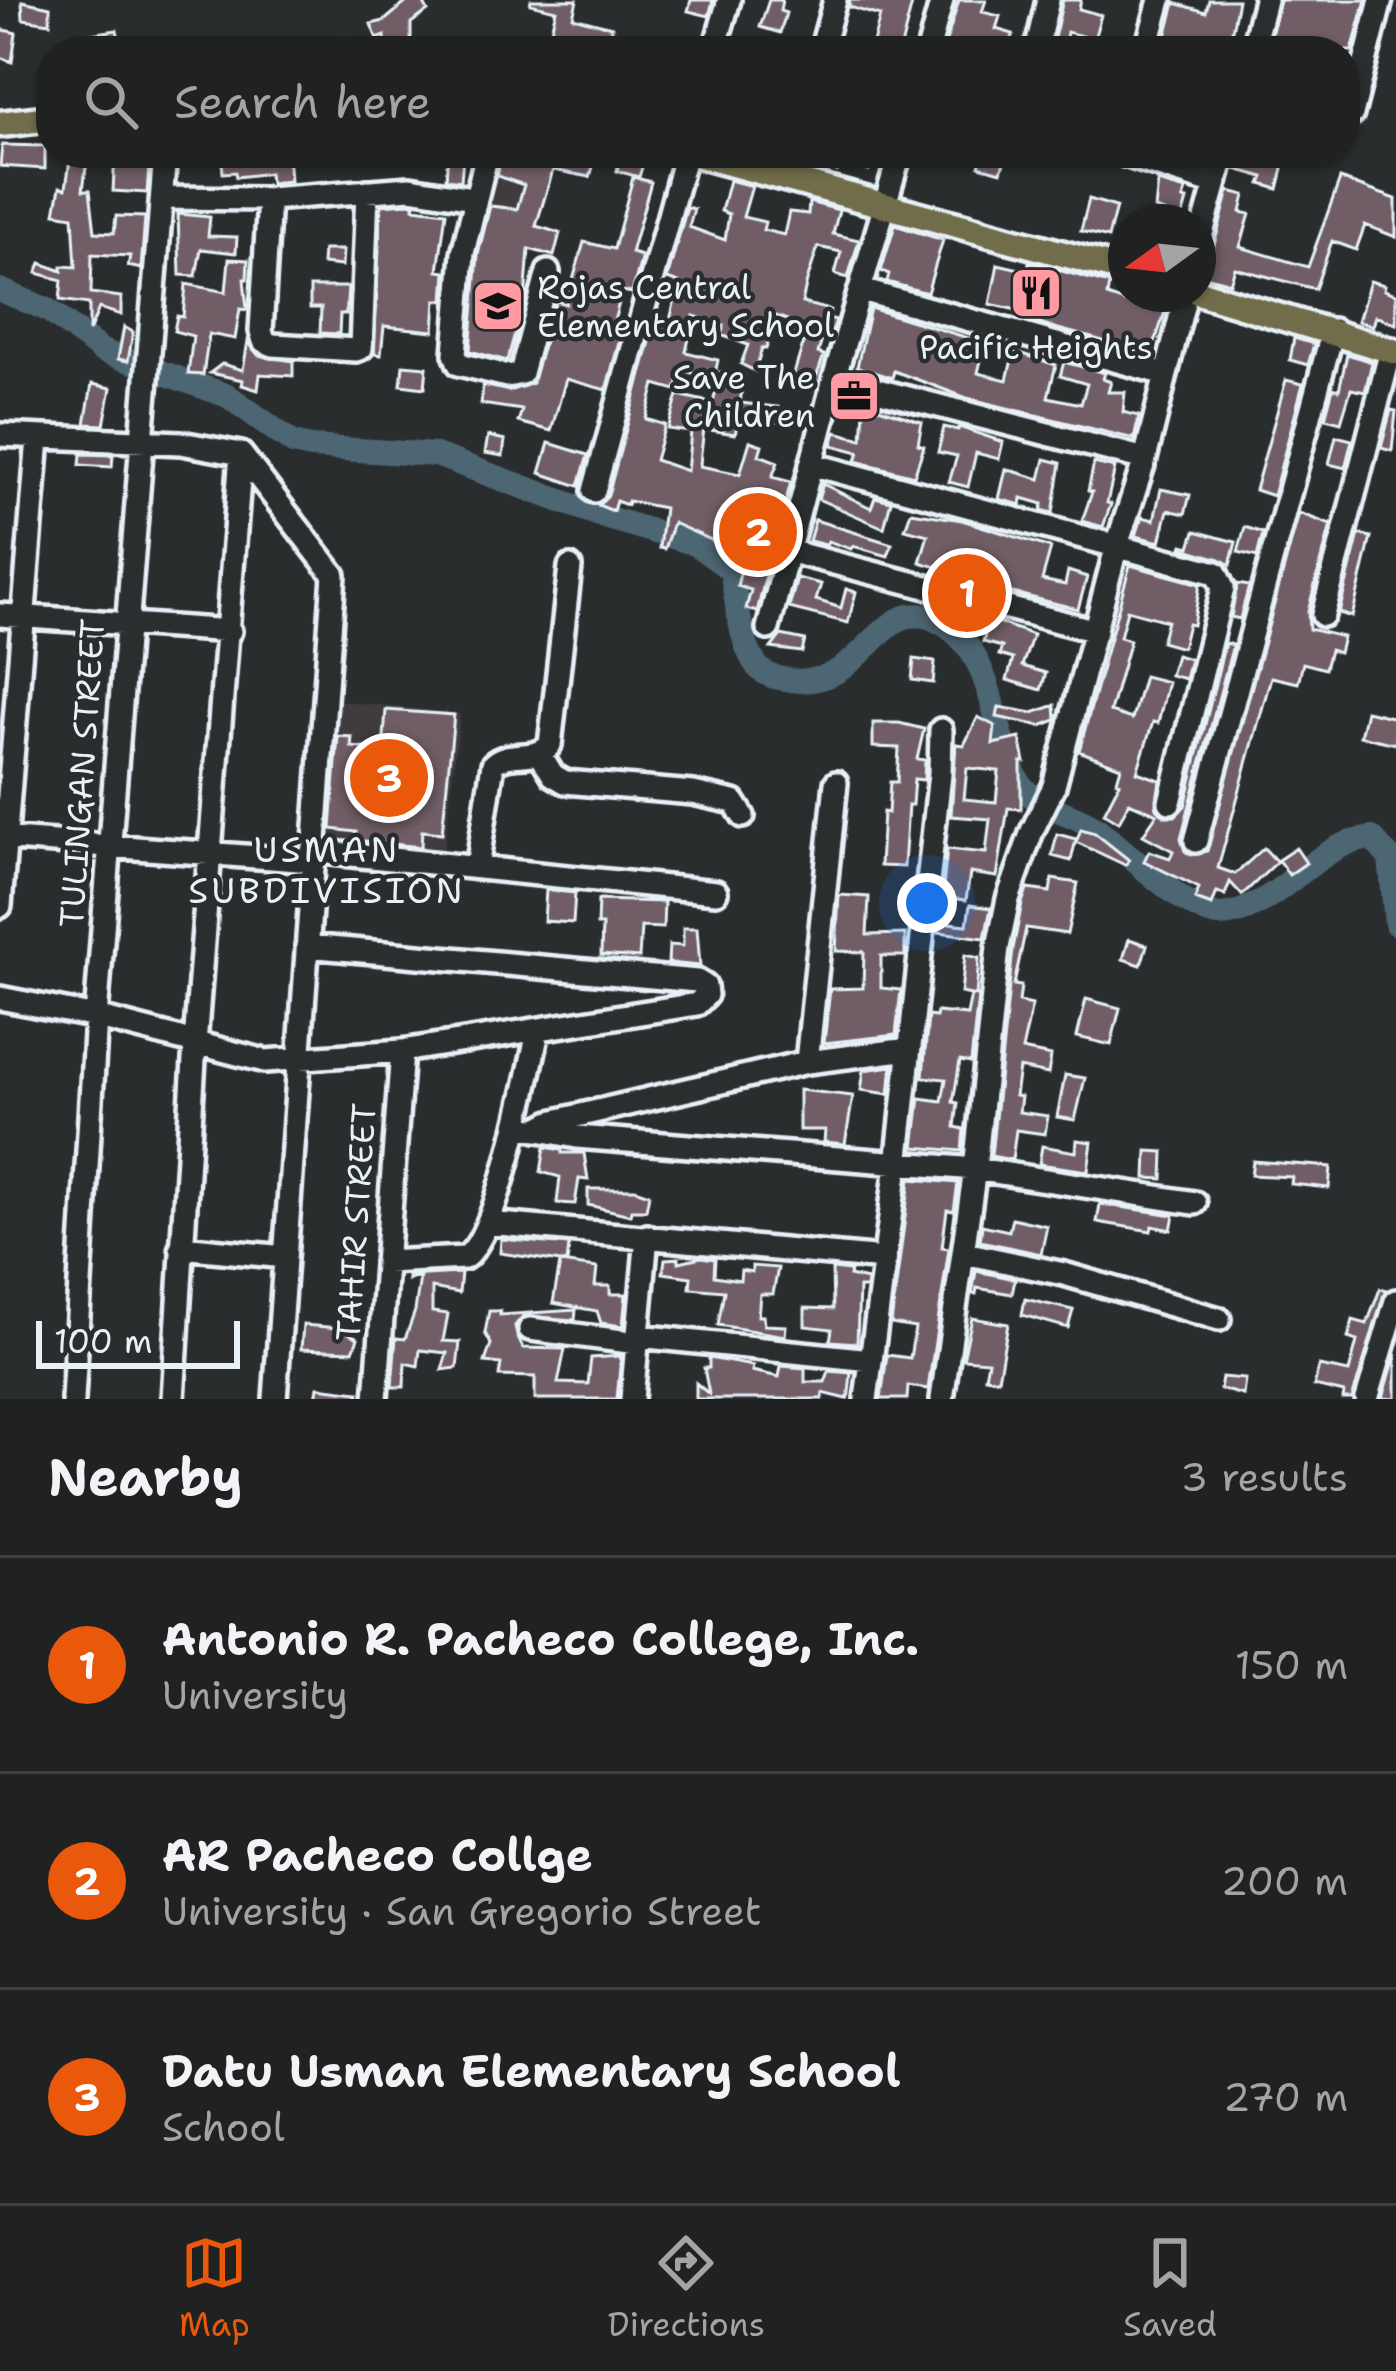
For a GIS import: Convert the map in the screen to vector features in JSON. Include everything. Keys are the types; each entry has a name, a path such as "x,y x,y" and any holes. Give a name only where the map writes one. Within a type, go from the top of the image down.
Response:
{"main road":[{"path":"0,124 36,120"},
{"path":"747,168 1108,267"},
{"path":"1216,297 1394,351"}],"street":[{"path":"718,36 729,0"},
{"path":"825,36 835,0"},
{"path":"932,36 942,0"},
{"path":"1040,36 1048,0"},
{"path":"1150,36 1160,0"},
{"path":"1256,36 1265,0"},
{"path":"1360,83 1381,0"},
{"name":"TULINGAN STREET","path":"73,1399 96,1017 164,168"},
{"path":"482,168 463,253 455,354 459,364 507,376 521,373 548,272"},
{"path":"594,490 685,168"},
{"path":"786,178 789,168"},
{"path":"768,628 833,379 896,168"},
{"path":"1165,168 1215,184"},
{"path":"1210,204 1220,168"},
{"path":"162,198 269,199 410,188 473,198"},
{"path":"269,199 264,341 356,350 361,348 367,191"},
{"path":"861,290 1165,374"},
{"path":"942,1399 975,1168 998,947 1008,899 1054,786 1181,312"},
{"path":"1196,841 1333,330"},
{"path":"1322,615 1394,351"},
{"path":"833,379 1145,459"},
{"path":"0,435 181,443 241,454 334,575 275,1399"},
{"path":"0,906 38,438"},
{"path":"173,1399 241,454"},
{"path":"811,464 1210,569 1223,588 1170,802"},
{"path":"788,551 1096,631"},
{"path":"477,868 494,764 500,758 540,754 550,746 570,567"},
{"path":"0,615 230,631"},
{"path":"866,1399 898,1165 941,730"},
{"path":"540,754 565,782 693,793 734,802 743,816"},
{"path":"807,1062 836,783"},
{"path":"4,839 477,868 716,892"},
{"path":"0,998 96,1017 244,1058 298,1061 538,1031 698,1004 706,995 705,986 697,981 307,946"},
{"path":"386,1262 464,1258 479,1244 526,1128 538,1031"},
{"path":"526,1128 807,1062 909,1049"},
{"name":"TAHIR STREET","path":"376,1399 402,1051"},
{"path":"526,1128 577,1137 975,1168 1195,1203"},
{"path":"488,1222 884,1259"},
{"path":"632,1399 647,1236"},
{"path":"182,1246 285,1257"},
{"path":"964,1253 1064,1274 1219,1318"},
{"path":"1367,1399 1396,1300"},
{"path":"530,1329 871,1360"}],"shaded area":[{"name":"Rojas Central Elementary School","path":"488,168 555,168 531,249 521,367 465,362 477,204"},
{"path":"333,700 460,714 443,856 321,842"}],"building":[{"path":"409,0 422,0 428,11 411,23 411,36 376,36 371,24 384,21"},
{"path":"531,0 577,0 573,17 612,27 610,32 625,36 550,36 556,10 530,4"},
{"path":"691,0 713,0 709,16 688,11"},
{"path":"769,0 782,0 780,11 786,13 780,33 760,27"},
{"path":"850,0 913,0 904,36 875,36 880,16 849,7"},
{"path":"959,0 986,0 982,12 1000,16 996,29 1013,34 1013,36 948,36"},
{"path":"1063,0 1081,0 1079,9 1101,15 1095,36 1067,32 1066,36 1055,36"},
{"path":"1209,0 1238,0 1231,36 1166,36 1175,3 1206,12"},
{"path":"1280,0 1366,0 1356,36 1271,36"},
{"path":"22,1 50,7 50,23 23,19"},
{"path":"0,29 16,33 12,62 0,57"},
{"path":"117,30 118,36 78,36"},
{"path":"2,145 36,146 36,168 45,169 0,166"},
{"path":"69,168 86,168 83,190 90,190 95,232 114,233 116,216 145,217 141,269 128,266 130,256 92,254 91,293 121,297 121,315 99,308 89,332 89,304 60,300 62,280 37,273 41,263 62,271 62,266 76,267 73,216 55,213 60,187 66,188"},
{"path":"114,168 149,168 147,193 113,191"},
{"path":"223,168 289,168 290,181 270,183 269,173 236,177 235,172 223,173"},
{"path":"447,168 462,168 461,181 446,179"},
{"name":"Rojas Central Elementary School","path":"499,168 593,168 590,177 553,170 536,226 560,233 554,256 529,249 525,300 507,361 470,351 478,255 490,206 517,209 524,185 497,176"},
{"path":"618,168 642,168 639,177"},
{"path":"1283,168 1278,189 1261,184 1264,177 1235,169"},
{"path":"633,177 651,182 631,253 642,256 632,293 622,291 613,325 623,328 606,390 566,379 551,431 518,422 522,410 481,404 483,385 509,391 532,383 556,301 566,304 584,242 614,249"},
{"path":"1340,179 1396,199 1396,237 1365,225 1356,250 1332,241 1315,289 1235,268 1230,283 1216,279 1216,238 1229,191 1245,195 1241,212 1250,214 1240,247 1308,267"},
{"path":"729,180 752,186 743,217 765,222 763,230 784,235 789,212 808,214 809,202 839,210 833,234 859,240 848,278 835,274 841,252 818,247 807,281 802,303 830,310 828,318 836,320 832,332 825,330 818,353 824,355 812,390 791,383 804,341 794,338 798,324 776,316 755,371 741,364 748,345 721,335 724,326 694,316 686,352 718,360 714,379 681,370 676,390 655,384 646,419 665,425 655,460 687,471 691,432 668,429 678,395 713,403 720,372 744,375 740,403 778,407 777,422 739,417 735,434 704,429 700,466 740,474 750,441 762,445 759,455 778,462 772,477 791,482 772,554 735,545 734,550 673,523 664,549 659,548 664,508 628,501 627,505 616,501 613,511 598,505 608,495 657,316 670,320 679,283 667,279 687,207 694,209 689,227 725,240 729,214 721,211"},
{"path":"1158,182 1186,190 1186,204 1156,204"},
{"path":"1089,199 1108,205 1108,238 1081,231"},
{"path":"409,203 414,208 446,212 438,271 446,272 444,300 436,300 434,331 384,326 381,355 374,354 381,205"},
{"path":"178,214 210,217 208,236 237,237 236,253 201,249 196,276 180,275"},
{"path":"895,225 943,240 927,293 887,282 889,274 881,271"},
{"path":"323,250 343,250 342,266 322,264"},
{"path":"229,259 248,260 244,279 247,310 240,309 235,339 209,334 203,375 188,374 193,336 174,331 177,316 183,317 186,284 226,292"},
{"path":"1029,262 1108,284 1108,312 1165,312 1151,354 1025,320 1026,312 990,304 998,264 1028,271"},
{"path":"1370,281 1396,294 1396,324 1376,316 1373,326 1358,321"},
{"path":"310,287 348,287 339,334 320,333 321,308 310,308"},
{"path":"870,308 985,343 978,373 1007,380 1014,351 1056,365 1048,397 1081,404 1087,384 1060,376 1064,362 1105,373 1103,379 1111,382 1108,392 1125,392 1123,412 1139,416 1134,439 967,398 894,371 892,378 857,367"},
{"path":"124,327 133,332 128,361 118,359"},
{"path":"1294,338 1314,344 1308,365 1290,360"},
{"path":"248,341 258,355 293,361 293,376 260,374 258,390 242,385 243,380 210,373 222,364 243,370"},
{"path":"1347,354 1372,362 1365,392 1351,389 1341,422 1325,418 1333,388 1339,390"},
{"path":"403,365 427,367 425,388 401,385"},
{"path":"1286,380 1303,384 1273,496 1255,490"},
{"path":"92,384 111,388 104,425 85,424"},
{"path":"845,397 922,422 918,444 924,446 914,476 856,461 859,452 832,445 836,432 862,439 864,411 843,404"},
{"path":"1391,410 1396,411 1392,451 1381,448"},
{"path":"944,427 959,427 1003,442 999,459 976,453 968,487 949,482 957,456 938,452"},
{"path":"488,436 505,440 503,456 485,453"},
{"path":"1336,436 1352,440 1345,468 1329,464"},
{"path":"549,443 588,455 579,486 540,473"},
{"path":"81,454 113,455 112,467 80,465"},
{"path":"1045,459 1061,463 1053,513 1041,510 1043,504 1022,498 1021,505 999,499 1006,469 1040,479"},
{"path":"1094,463 1115,468 1103,527 1082,521 1092,492 1088,491"},
{"path":"823,484 871,508 875,497 891,501 884,528 818,499"},
{"path":"1161,489 1190,495 1185,514 1168,510 1160,542 1136,536 1142,517 1154,520"},
{"path":"911,512 962,520 1051,548 1042,580 1065,585 1068,571 1087,577 1078,609 943,576 944,569 920,562 928,535 905,529"},
{"path":"1299,513 1331,525 1308,611 1309,629 1343,637 1339,653 1330,650 1325,669 1303,663 1298,683 1271,677 1218,868 1235,874 1264,848 1277,862 1242,895 1230,882 1225,895 1217,892 1212,905 1195,899 1199,888 1144,861 1149,851 1170,858 1173,851 1143,835 1157,814 1129,802 1119,822 1104,813 1120,782 1121,767 1079,751 1130,565 1200,584 1193,625 1188,624 1182,648 1161,642 1167,621 1127,610 1120,637 1130,640 1110,712 1132,719 1144,676 1168,682 1158,723 1153,722 1137,772 1160,780 1156,807 1165,816 1175,816 1185,806 1225,643 1233,645 1181,838 1191,855 1207,851"},
{"path":"815,520 892,544 888,556 809,541"},
{"path":"1245,527 1263,533 1257,557 1238,552"},
{"path":"1195,531 1236,542 1230,565 1182,548 1190,547"},
{"path":"1359,534 1371,537 1352,617 1339,613"},
{"path":"741,570 766,575 757,612 746,609 751,590 737,586"},
{"path":"797,578 821,584 816,600 841,608 846,589 856,592 848,623 789,608"},
{"path":"1237,584 1249,586 1240,619 1231,617"},
{"path":"989,619 1033,635 1022,666 1046,673 1041,690 1007,680 1013,659 999,655 1002,647 983,642"},
{"path":"781,635 805,640 802,652 771,648"},
{"path":"1176,655 1190,659 1185,679 1170,675"},
{"path":"914,659 935,662 933,683 912,680"},
{"path":"1055,705 1056,720 1041,726 997,717 999,707 1033,713"},
{"path":"386,710 454,715 442,833 422,831 421,847 355,840 356,832 331,829 338,736 352,737 351,747 383,750"},
{"path":"1366,711 1396,718 1396,744 1360,736"},
{"path":"978,717 995,726 993,744 1020,738 1025,762 1021,762 1021,809 1008,808 997,877 970,873 966,900 942,897 947,849 986,853 990,819 951,816 956,744 964,745","holes":["967,768 999,771 996,802 964,799"]},
{"path":"873,723 924,729 917,759 925,760 924,780 914,779 912,805 908,805 904,867 880,866 883,812 888,813 890,782 897,782 899,748 873,747"},
{"path":"1081,829 1095,833 1129,860 1125,865 1076,842"},
{"path":"1057,834 1076,839 1071,861 1052,856"},
{"path":"1296,848 1306,863 1289,875 1278,860"},
{"path":"1052,879 1078,883 1067,934 1026,928 1014,985 1021,986 1019,1002 1032,1005 1022,1050 1051,1056 1048,1074 1019,1068 1015,1096 1021,1097 1019,1112 1048,1116 1045,1134 1016,1130 1012,1160 991,1156 1013,949 1027,889 1050,892"},
{"path":"546,890 575,893 573,923 544,921"},
{"path":"839,895 869,897 867,935 905,934 905,956 881,956 881,988 901,990 896,1035 824,1043 830,989 863,988 864,952 836,951"},
{"path":"598,900 664,902 663,928 641,927 639,958 601,955"},
{"path":"970,905 991,908 985,938 938,932 939,922 967,925"},
{"path":"683,928 697,928 700,966 668,963 669,945 683,946"},
{"path":"1129,939 1147,945 1141,965 1123,959"},
{"path":"965,955 979,958 976,996 961,993"},
{"path":"971,995 978,996 971,1063 960,1061 953,1102 958,1103 955,1127 964,1129 962,1151 914,1147 920,1098 942,1101 946,1079 923,1077 928,1016 936,1017 937,1012 967,1015"},
{"path":"1086,999 1120,1008 1111,1045 1077,1037"},
{"path":"892,1066 889,1094 861,1090 864,1070"},
{"path":"1065,1075 1085,1078 1075,1120 1057,1117"},
{"path":"799,1090 853,1096 845,1144 824,1142 825,1130 799,1130"},
{"path":"1077,1140 1092,1142 1088,1171 1039,1164 1042,1146 1076,1152"},
{"path":"545,1147 584,1153 588,1180 579,1179 575,1204 557,1203 560,1177 541,1172"},
{"path":"1147,1151 1164,1152 1163,1179 1146,1178"},
{"path":"1253,1161 1331,1167 1329,1188 1291,1184 1292,1177 1251,1175"},
{"path":"910,1179 958,1183 954,1211 947,1210 942,1247 949,1248 928,1389 908,1386 907,1399 881,1399 887,1355 910,1358 915,1328 891,1324"},
{"path":"588,1189 635,1189 649,1194 646,1210 631,1210 630,1215 588,1205"},
{"path":"1100,1204 1174,1215 1171,1230 1097,1222"},
{"path":"1012,1218 1047,1226 1041,1254 980,1241 982,1225 1009,1231"},
{"path":"501,1239 569,1245 567,1263 500,1253"},
{"path":"679,1258 679,1262 715,1259 714,1276 740,1280 741,1270 752,1272 752,1266 778,1268 773,1294 760,1294 758,1316 763,1316 764,1325 786,1326 785,1336 718,1325 724,1291 690,1288 691,1277 663,1273 665,1259"},
{"path":"560,1263 597,1268 595,1286 610,1286 610,1294 626,1294 623,1326 601,1323 597,1311 553,1303"},
{"path":"832,1269 867,1280 866,1288 859,1288 857,1343 830,1341 832,1329 805,1326 805,1308 833,1309"},
{"path":"976,1271 1015,1279 1012,1294 977,1288 972,1294"},
{"path":"461,1273 459,1293 432,1288 432,1312 448,1314 443,1341 460,1342 457,1368 442,1370 447,1353 420,1350 418,1366 405,1363 404,1387 392,1387 396,1338 405,1339 420,1277 408,1280 408,1276"},
{"path":"1380,1289 1386,1290 1352,1399 1314,1386 1319,1366 1349,1372 1357,1341 1348,1338 1353,1320 1367,1324"},
{"path":"1025,1299 1073,1310 1068,1328 1022,1315"},
{"path":"576,1310 575,1320 523,1316 515,1326 517,1336 523,1348 565,1349 558,1383 588,1384 591,1358 621,1356 617,1399 535,1399 535,1377 499,1376 501,1364 485,1362 491,1344 485,1333 489,1311 500,1311 500,1315"},
{"path":"972,1318 1008,1324 998,1379 985,1377 988,1361 963,1359"},
{"path":"303,1325 339,1328 358,1338 353,1351 301,1349"},
{"path":"1396,1354 1396,1399 1383,1398"},
{"path":"709,1358 753,1366 752,1371 779,1377 781,1366 805,1368 805,1382 825,1382 829,1371 851,1373 849,1394 847,1399 823,1393 822,1399 696,1399 696,1383 709,1394 704,1368 709,1368"},
{"path":"1222,1377 1245,1379 1243,1395 1220,1389"},
{"path":"318,1387 359,1392 358,1399 316,1399"}],"waterway":[{"path":"0,290 48,310 102,351 228,396 293,443 436,455 608,518 696,544 731,570 746,645 757,666 772,676 815,680 837,671 900,619 918,615 938,621 971,651 1009,760 1025,790 1045,805 1091,825 1192,905 1220,915 1237,912 1270,896 1330,852 1372,838 1390,858 1396,924"}],"place":[{"name":"Pacific Heights","path":"1036,293"},
{"name":"Rojas Central Elementary School","path":"498,306"},
{"name":"Save The Children","path":"854,396"},
{"name":"AR Pacheco Collge","path":"758,532"},
{"name":"Antonio R. Pacheco College, Inc.","path":"967,593"},
{"name":"Datu Usman Elementary School","path":"389,778"}],"district":[{"name":"USMAN SUBDIVISION","path":"327,870"}]}
